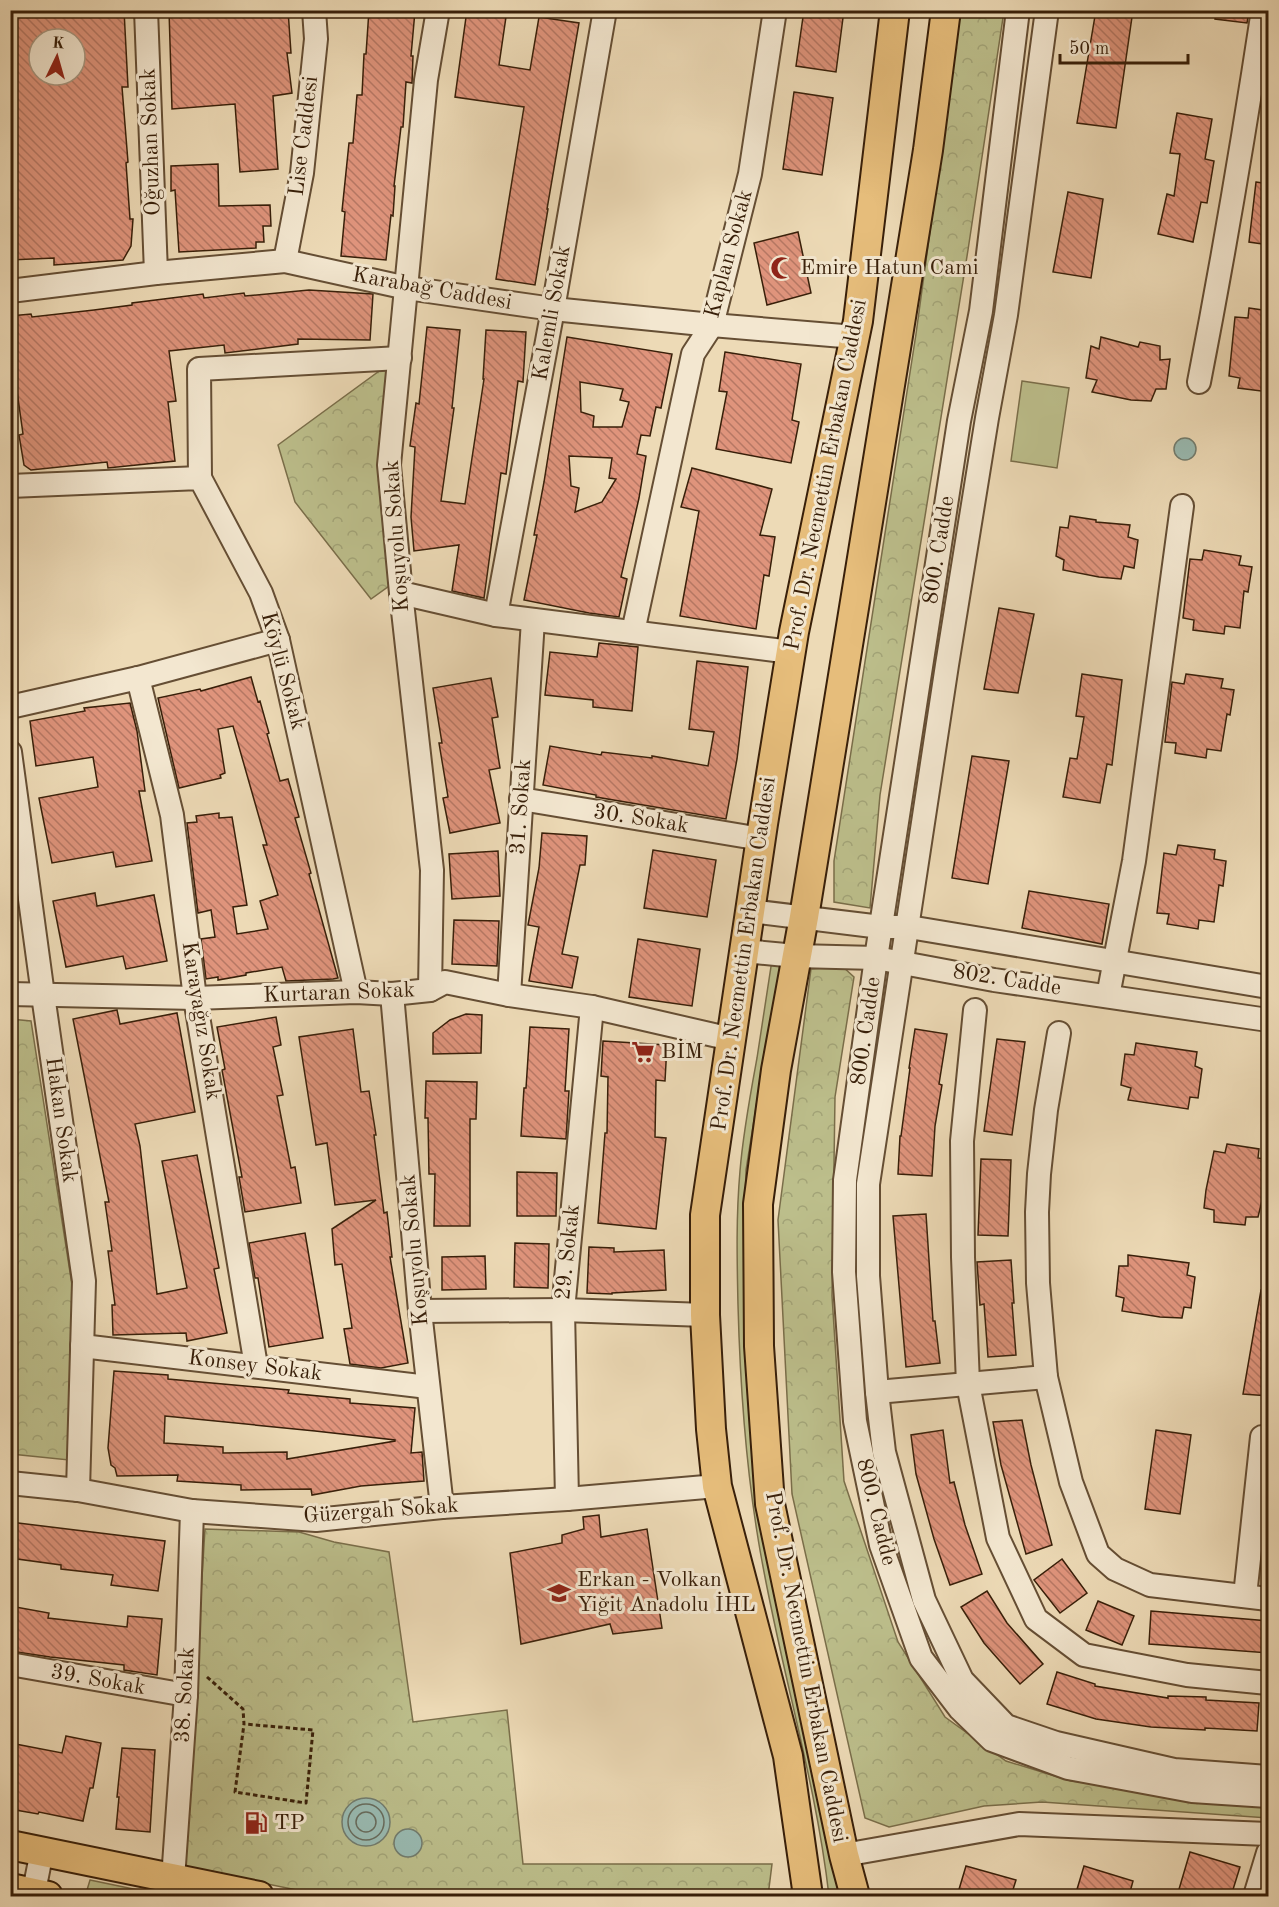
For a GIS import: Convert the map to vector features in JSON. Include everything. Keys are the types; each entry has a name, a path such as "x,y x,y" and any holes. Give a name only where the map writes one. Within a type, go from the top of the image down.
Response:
{"main road":[{"name":"Prof. Dr. Necmettin Erbakan Caddesi","path":"808,1896 788,1756 717,1486 711,1429 705,1315 705,1215 791,652 858,321 895,10"},
{"name":"Prof. Dr. Necmettin Erbakan Caddesi","path":"855,1896 844,1855 771,1504 759,1346 758,1204 776,1070 804,916 928,150 946,10"},
{"path":"10,1845 259,1896"}],"street":[{"name":"Oğuzhan Sokak","path":"146,10 156,273"},
{"name":"Lise Caddesi","path":"285,261 302,172 316,39 315,10"},
{"name":"Koşuyolu Sokak","path":"430,990 432,870 389,465 426,80 438,10"},
{"name":"Kalemli Sokak","path":"496,615 553,309 605,10"},
{"name":"Kaplan Sokak","path":"633,632 693,354 712,325 750,174 775,10"},
{"name":"800. Cadde","path":"1018,10 981,311 959,421 876,958 845,1180 844,1272 855,1421 881,1545 921,1658 960,1709 992,1740 1068,1768 1192,1791 1269,1796"},
{"name":"800. Cadde","path":"1047,10 1006,315 951,642 868,1184 868,1276 884,1452 924,1600 962,1680 1006,1726 1056,1743 1174,1770 1269,1777"},
{"path":"1199,382 1263,10"},
{"name":"Karabağ Caddesi","path":"10,291 156,273 285,261 407,288 553,309 855,337"},
{"path":"10,486 200,478 199,369 400,358"},
{"name":"Köylü Sokak","path":"200,478 261,593 278,640 356,992"},
{"path":"1108,996 1134,861 1182,506"},
{"path":"401,593 496,615 791,652"},
{"name":"31. Sokak","path":"509,995 533,620"},
{"path":"10,707 138,678 278,640"},
{"name":"Karayağız Sokak","path":"138,678 172,815 195,998 256,1366"},
{"name":"Hakan Sokak","path":"10,752 84,1281 78,1490"},
{"name":"30. Sokak","path":"521,799 761,839"},
{"name":"802. Cadde","path":"750,911 881,927 909,927 1269,987"},
{"name":"802. Cadde","path":"744,951 796,956 876,958 994,980 1269,1020"},
{"name":"Kurtaran Sokak","path":"10,994 195,998 356,992 392,994 430,990 446,982 509,995 592,1007 731,1039"},
{"name":"Koşuyolu Sokak","path":"392,994 420,1311 442,1507"},
{"name":"29. Sokak","path":"567,1499 563,1310 592,1007"},
{"path":"975,1010 962,1141 963,1257 968,1384 998,1538 1036,1619 1084,1655 1187,1675 1269,1683"},
{"path":"1059,1033 1046,1110 1039,1173 1038,1283 1046,1377 1071,1482 1098,1554 1115,1569 1150,1585 1269,1599"},
{"path":"420,1311 563,1310 705,1315"},
{"name":"Konsey Sokak","path":"82,1346 428,1387"},
{"path":"877,1392 1046,1377"},
{"path":"1245,1596 1262,1437"},
{"name":"Güzergah Sokak","path":"10,1483 78,1490 192,1511 316,1520 442,1507 717,1486"},
{"name":"38. Sokak","path":"173,1879 186,1695 192,1511"},
{"name":"39. Sokak","path":"10,1664 186,1695"},
{"path":"844,1855 1019,1824 1269,1834"},
{"path":"31,1894 42,1851"},
{"path":"1255,1896 1269,1853"}],"path":[{"path":"187,1662 243,1708 244,1724 235,1792 306,1803 313,1730 244,1724"}],"green space":[{"path":"960,11 1004,11 880,795 870,908 834,902 834,861 916,334"},
{"path":"393,361 389,586 371,599 295,502 278,445"},
{"path":"1022,381 1069,388 1057,468 1011,461"},
{"path":"772,960 782,961 746,1170 744,1236 842,1896 829,1896 815,1805 765,1578 749,1476 744,1419 738,1305 739,1188 745,1129"},
{"path":"842,966 854,977 835,1097 832,1296 844,1481 898,1642 945,1717 1006,1761 1071,1781 1268,1800 1268,1818 1042,1802 984,1806 889,1827 865,1818 792,1494 778,1220 811,969"},
{"path":"10,1019 31,1021 74,1298 69,1460 11,1454"},
{"path":"205,1529 299,1532 334,1542 389,1552 413,1722 507,1710 523,1864 772,1864 768,1896 326,1896 184,1867"},
{"path":"90,1880 167,1896 117,1896 87,1890"}],"water":[{"path":"1185,438 1193,441 1196,449 1193,457 1185,460 1177,457 1174,449 1177,441"},
{"path":"366,1798 383,1805 390,1822 383,1839 366,1846 349,1839 342,1822 349,1805"},
{"path":"408,1829 418,1833 422,1843 418,1853 408,1857 398,1853 394,1843 398,1833"}],"building":[{"path":"10,10 124,10 128,87 122,87 130,219 133,219 131,246 123,260 54,265 54,258 10,260"},
{"path":"169,10 288,10 291,53 287,53 292,93 273,96 278,169 240,172 235,104 172,109"},
{"path":"369,10 415,11 411,56 413,56 412,83 406,82 403,127 401,127 394,186 393,216 391,215 386,260 341,256 345,212 342,211 349,143 353,143 357,95 362,95"},
{"path":"467,10 507,10 499,65 530,70 539,17 579,23 535,285 496,279 524,107 455,97"},
{"path":"804,10 844,10 836,72 796,66"},
{"path":"1096,10 1133,10 1116,128 1077,123"},
{"path":"1216,10 1249,10 1247,23 1215,19"},
{"path":"794,92 833,98 822,175 783,169"},
{"path":"1177,113 1212,119 1205,159 1214,161 1207,203 1201,202 1193,242 1158,234 1167,194 1174,196 1180,154 1170,153"},
{"path":"218,164 219,206 270,205 271,226 263,226 264,242 256,242 256,248 179,252 175,190 171,191 171,166"},
{"path":"1256,182 1269,184 1269,245 1249,242"},
{"path":"1068,192 1103,199 1091,278 1053,272"},
{"name":"Emire Hatun Cami","path":"798,232 811,293 767,305 754,243"},
{"path":"309,290 373,294 370,340 298,339 298,344 225,353 224,345 169,351 176,401 168,402 175,461 108,468 107,462 31,470 24,465 19,435 23,434 14,370 10,370 10,316 31,314 32,317 94,310 203,294 204,298 244,293 245,296"},
{"path":"1249,308 1269,311 1269,392 1238,388 1240,378 1229,376 1235,317 1248,318"},
{"path":"427,327 460,330 452,408 454,408 441,501 465,504 484,379 486,330 526,332 523,382 518,381 506,474 501,473 484,598 452,591 459,545 414,551 411,517 415,447 410,446 416,403 419,404"},
{"path":"567,337 672,354 661,408 656,407 650,436 641,435 637,454 646,456 621,577 627,579 619,617 524,600 537,535 534,535","holes":["580,382 623,389 620,400 629,402 622,427 593,427 594,416 581,412","569,456 612,458 609,478 616,479 602,502 575,512 579,488 571,486"]},
{"path":"1101,337 1138,347 1140,342 1160,346 1160,360 1170,359 1166,389 1156,389 1151,401 1131,400 1092,392 1097,380 1086,378 1091,346 1099,349"},
{"path":"725,352 801,364 792,420 799,422 791,463 716,449 727,392 719,391"},
{"path":"692,468 772,489 760,535 775,537 769,576 764,575 756,629 680,616 699,511 681,507"},
{"path":"1070,516 1096,520 1096,522 1130,525 1128,537 1138,540 1134,568 1124,566 1121,579 1063,570 1064,560 1056,556 1060,527 1068,528"},
{"path":"1204,550 1241,556 1239,565 1252,567 1248,592 1244,591 1240,628 1225,626 1224,634 1193,630 1194,620 1183,618 1190,559 1202,560"},
{"path":"999,608 1034,614 1018,693 984,689"},
{"path":"599,643 638,647 632,711 593,707 593,700 545,695 550,652 597,657"},
{"path":"697,661 748,667 737,759 726,819 596,797 596,795 543,785 550,746 601,755 602,752 652,758 652,756 708,766 714,732 689,729"},
{"path":"1082,674 1122,680 1112,765 1107,764 1100,803 1063,797 1070,758 1077,759 1084,717 1076,716"},
{"path":"1186,674 1223,679 1221,688 1234,690 1230,715 1227,714 1221,751 1207,749 1206,758 1175,753 1176,743 1165,742 1172,682 1184,684"},
{"path":"251,677 269,733 267,734 280,781 288,779 299,817 295,818 338,978 286,981 282,967 218,980 218,977 206,979 201,939 215,937 211,910 198,913 187,823 197,822 196,816 219,813 219,818 232,817 247,905 233,907 237,934 268,929 260,901 278,895 263,845 267,845 233,726 218,729 225,773 220,775 221,778 179,788 158,698 200,689 201,691"},
{"path":"491,678 498,717 492,718 500,768 489,770 500,823 450,833 443,798 448,797 433,688"},
{"path":"130,703 137,731 145,791 139,791 152,861 116,867 113,852 52,863 39,798 98,787 93,757 36,766 30,721 85,711 84,708"},
{"path":"972,756 1009,761 988,884 952,878"},
{"path":"542,833 587,836 585,865 580,865 562,954 578,957 572,988 529,981 539,927 528,925 539,868"},
{"path":"1178,845 1215,850 1214,859 1226,861 1223,886 1219,885 1214,922 1199,920 1198,929 1167,924 1169,914 1157,913 1164,853 1176,855"},
{"path":"653,850 716,860 707,917 644,908"},
{"path":"498,851 500,896 452,899 449,854"},
{"path":"1029,891 1109,904 1102,944 1022,928"},
{"path":"95,893 97,906 154,895 167,961 126,969 123,956 66,967 53,901"},
{"path":"454,920 499,921 497,966 452,964"},
{"path":"638,939 700,949 692,1006 629,997"},
{"path":"117,1010 120,1024 177,1013 195,1112 135,1124 140,1146 157,1294 187,1288 162,1161 197,1155 219,1268 214,1269 227,1333 187,1341 186,1333 113,1335 112,1305 115,1305 108,1251 112,1251 105,1202 109,1202 73,1019"},
{"path":"466,1014 482,1015 481,1053 433,1054 433,1033 450,1020"},
{"path":"276,1017 281,1045 273,1047 283,1095 277,1096 291,1168 295,1167 301,1203 245,1212 239,1177 242,1177 222,1070 225,1069 217,1027"},
{"path":"530,1027 569,1029 565,1091 569,1091 566,1139 521,1136"},
{"path":"353,1029 361,1092 369,1091 384,1213 387,1212 392,1257 390,1257 408,1363 381,1368 350,1364 344,1329 352,1328 342,1264 335,1265 332,1229 376,1200 335,1205 327,1143 316,1145 299,1037"},
{"path":"915,1029 947,1034 939,1084 942,1085 935,1126 932,1176 898,1174 900,1136"},
{"path":"997,1039 1025,1042 1012,1135 984,1131"},
{"path":"603,1041 667,1045 665,1081 656,1080 655,1137 666,1138 656,1229 598,1223 605,1133 607,1133 608,1077 601,1076"},
{"path":"1136,1043 1197,1052 1195,1066 1202,1069 1198,1098 1190,1097 1188,1109 1128,1100 1131,1088 1121,1085 1125,1054 1134,1055"},
{"path":"426,1081 477,1082 476,1119 470,1119 470,1226 434,1226 435,1174 429,1174 428,1118 425,1118"},
{"path":"1227,1144 1259,1149 1258,1158 1269,1160 1267,1180 1258,1217 1246,1217 1245,1225 1214,1222 1214,1210 1204,1208 1214,1151 1225,1153"},
{"path":"981,1159 1011,1160 1008,1236 978,1235"},
{"path":"517,1172 557,1173 556,1216 517,1216"},
{"path":"926,1214 933,1321 935,1321 940,1363 906,1367 893,1216"},
{"path":"305,1233 323,1338 269,1347 258,1278 255,1278 249,1243"},
{"path":"515,1243 549,1244 548,1288 514,1287"},
{"path":"589,1247 614,1248 614,1252 664,1250 666,1290 612,1294 587,1293"},
{"path":"1128,1255 1189,1263 1187,1275 1195,1277 1191,1308 1184,1307 1182,1318 1122,1311 1124,1298 1116,1296 1119,1266 1128,1266"},
{"path":"485,1256 486,1289 442,1290 442,1257"},
{"path":"1011,1260 1016,1355 988,1357 984,1304 980,1305 977,1262"},
{"path":"1261,1290 1269,1291 1269,1396 1243,1394"},
{"path":"114,1371 168,1375 168,1379 289,1390 288,1393 350,1399 350,1403 415,1408 411,1453 422,1452 424,1481 361,1486 312,1495 311,1489 241,1490 241,1485 177,1481 178,1475 117,1476 115,1468 111,1465 108,1448","holes":["165,1416 395,1441 287,1459 287,1452 223,1453 223,1447 164,1443"]},
{"path":"1022,1420 1052,1545 1026,1554 1001,1465 993,1422"},
{"path":"943,1430 950,1483 954,1482 965,1525 982,1574 950,1585 934,1539 916,1474 911,1435"},
{"path":"1156,1430 1191,1435 1180,1514 1145,1509"},
{"path":"599,1515 601,1537 647,1529 662,1628 613,1634 610,1624 521,1644 510,1553 562,1543 562,1535 584,1529 583,1517"},
{"path":"10,1522 165,1541 158,1591 111,1585 113,1575 61,1569 61,1565 10,1558"},
{"path":"1062,1559 1087,1593 1060,1613 1034,1580"},
{"path":"987,1591 1007,1623 1043,1664 1020,1684 984,1643 961,1607"},
{"path":"1098,1601 1134,1616 1122,1645 1086,1630"},
{"path":"10,1606 49,1613 48,1618 127,1627 128,1616 162,1619 157,1675 124,1670 124,1665 10,1651"},
{"path":"1151,1611 1269,1621 1269,1653 1149,1644"},
{"path":"1057,1672 1095,1684 1095,1686 1168,1698 1168,1696 1206,1697 1206,1700 1259,1703 1257,1731 1151,1727 1096,1719 1047,1704"},
{"path":"66,1736 101,1743 93,1788 90,1788 83,1821 10,1809 10,1743 62,1753"},
{"path":"122,1748 155,1750 150,1832 116,1829"},
{"path":"1190,1852 1240,1867 1231,1896 1177,1896"},
{"path":"966,1866 1016,1880 1011,1896 957,1896"},
{"path":"1084,1866 1133,1881 1129,1896 1075,1896"}],"place":[{"name":"Emire Hatun Cami","path":"782,268"},
{"name":"BİM","path":"643,1052"},
{"name":"Erkan - Volkan Yiğit Anadolu İHL","path":"559,1593"},
{"name":"TP","path":"256,1823"}]}
